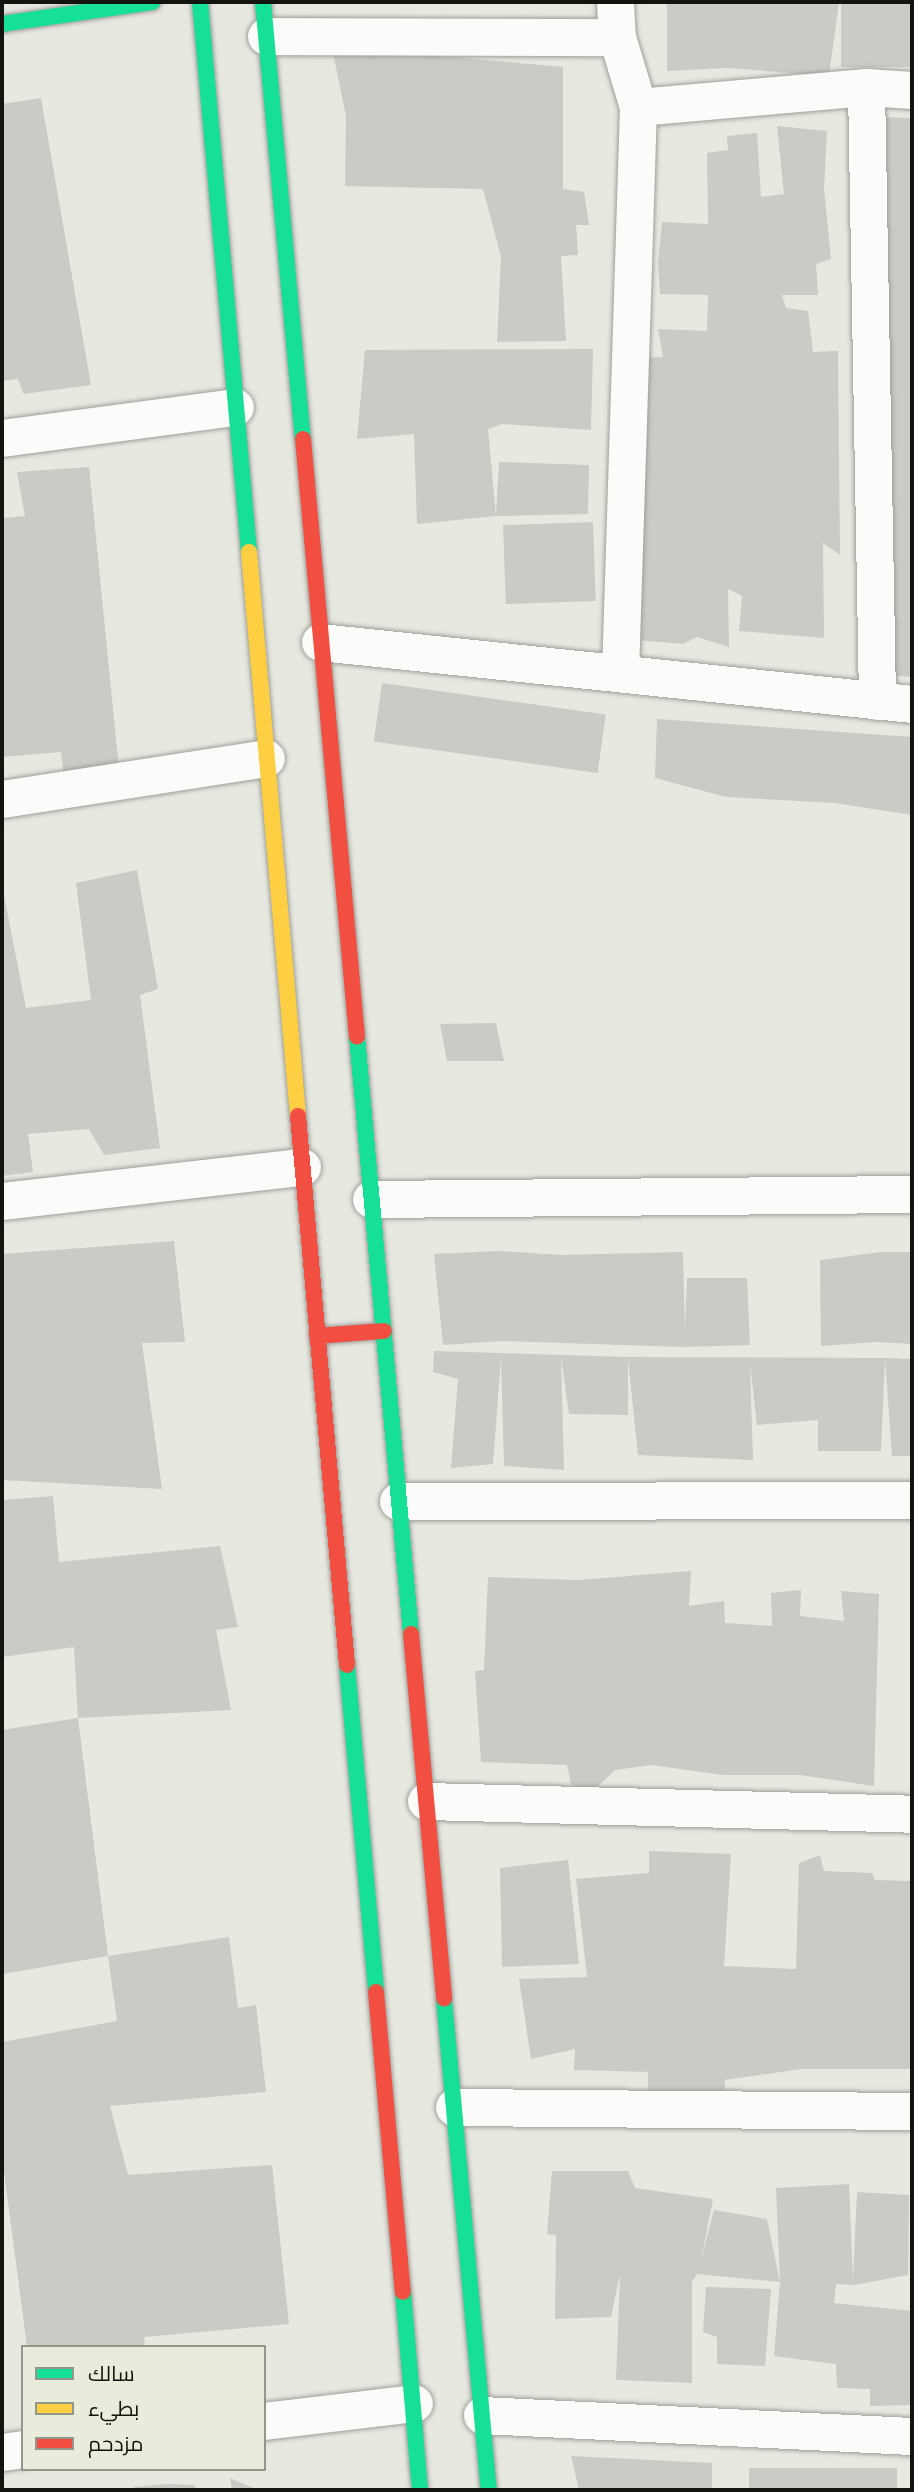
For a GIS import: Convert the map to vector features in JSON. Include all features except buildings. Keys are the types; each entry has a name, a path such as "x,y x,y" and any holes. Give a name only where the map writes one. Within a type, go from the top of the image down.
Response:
{"main road":[{"path":"2,24 152,2"},
{"path":"200,2 420,2490"},
{"path":"265,19 489,2490"},
{"path":"317,1336 384,1331"}],"street":[{"path":"265,19 616,19 638,107 620,673"},
{"path":"638,107 866,87 912,90"},
{"path":"320,642 895,702 866,87"},
{"path":"2,438 235,407"},
{"path":"2,799 266,758"},
{"path":"2,1201 302,1167"},
{"path":"371,1199 912,1194"},
{"path":"398,1502 912,1500"},
{"path":"426,1801 912,1814"},
{"path":"454,2107 912,2111"},
{"path":"266,2421 414,2403"},
{"path":"482,2415 912,2436"},
{"path":"2,2452 21,2449"}],"traffic: fast":[{"path":"2,24 152,2"},
{"path":"200,2 249,552"},
{"path":"263,2 303,439"},
{"path":"357,1037 411,1634"},
{"path":"347,1665 376,1992"},
{"path":"444,1999 489,2490"},
{"path":"403,2292 420,2490"}],"traffic: slow":[{"path":"249,552 298,1116"}],"traffic: jam":[{"path":"303,439 357,1037"},
{"path":"298,1116 347,1665"},
{"path":"317,1336 384,1331"},
{"path":"411,1634 444,1999"},
{"path":"376,1992 403,2292"}]}
